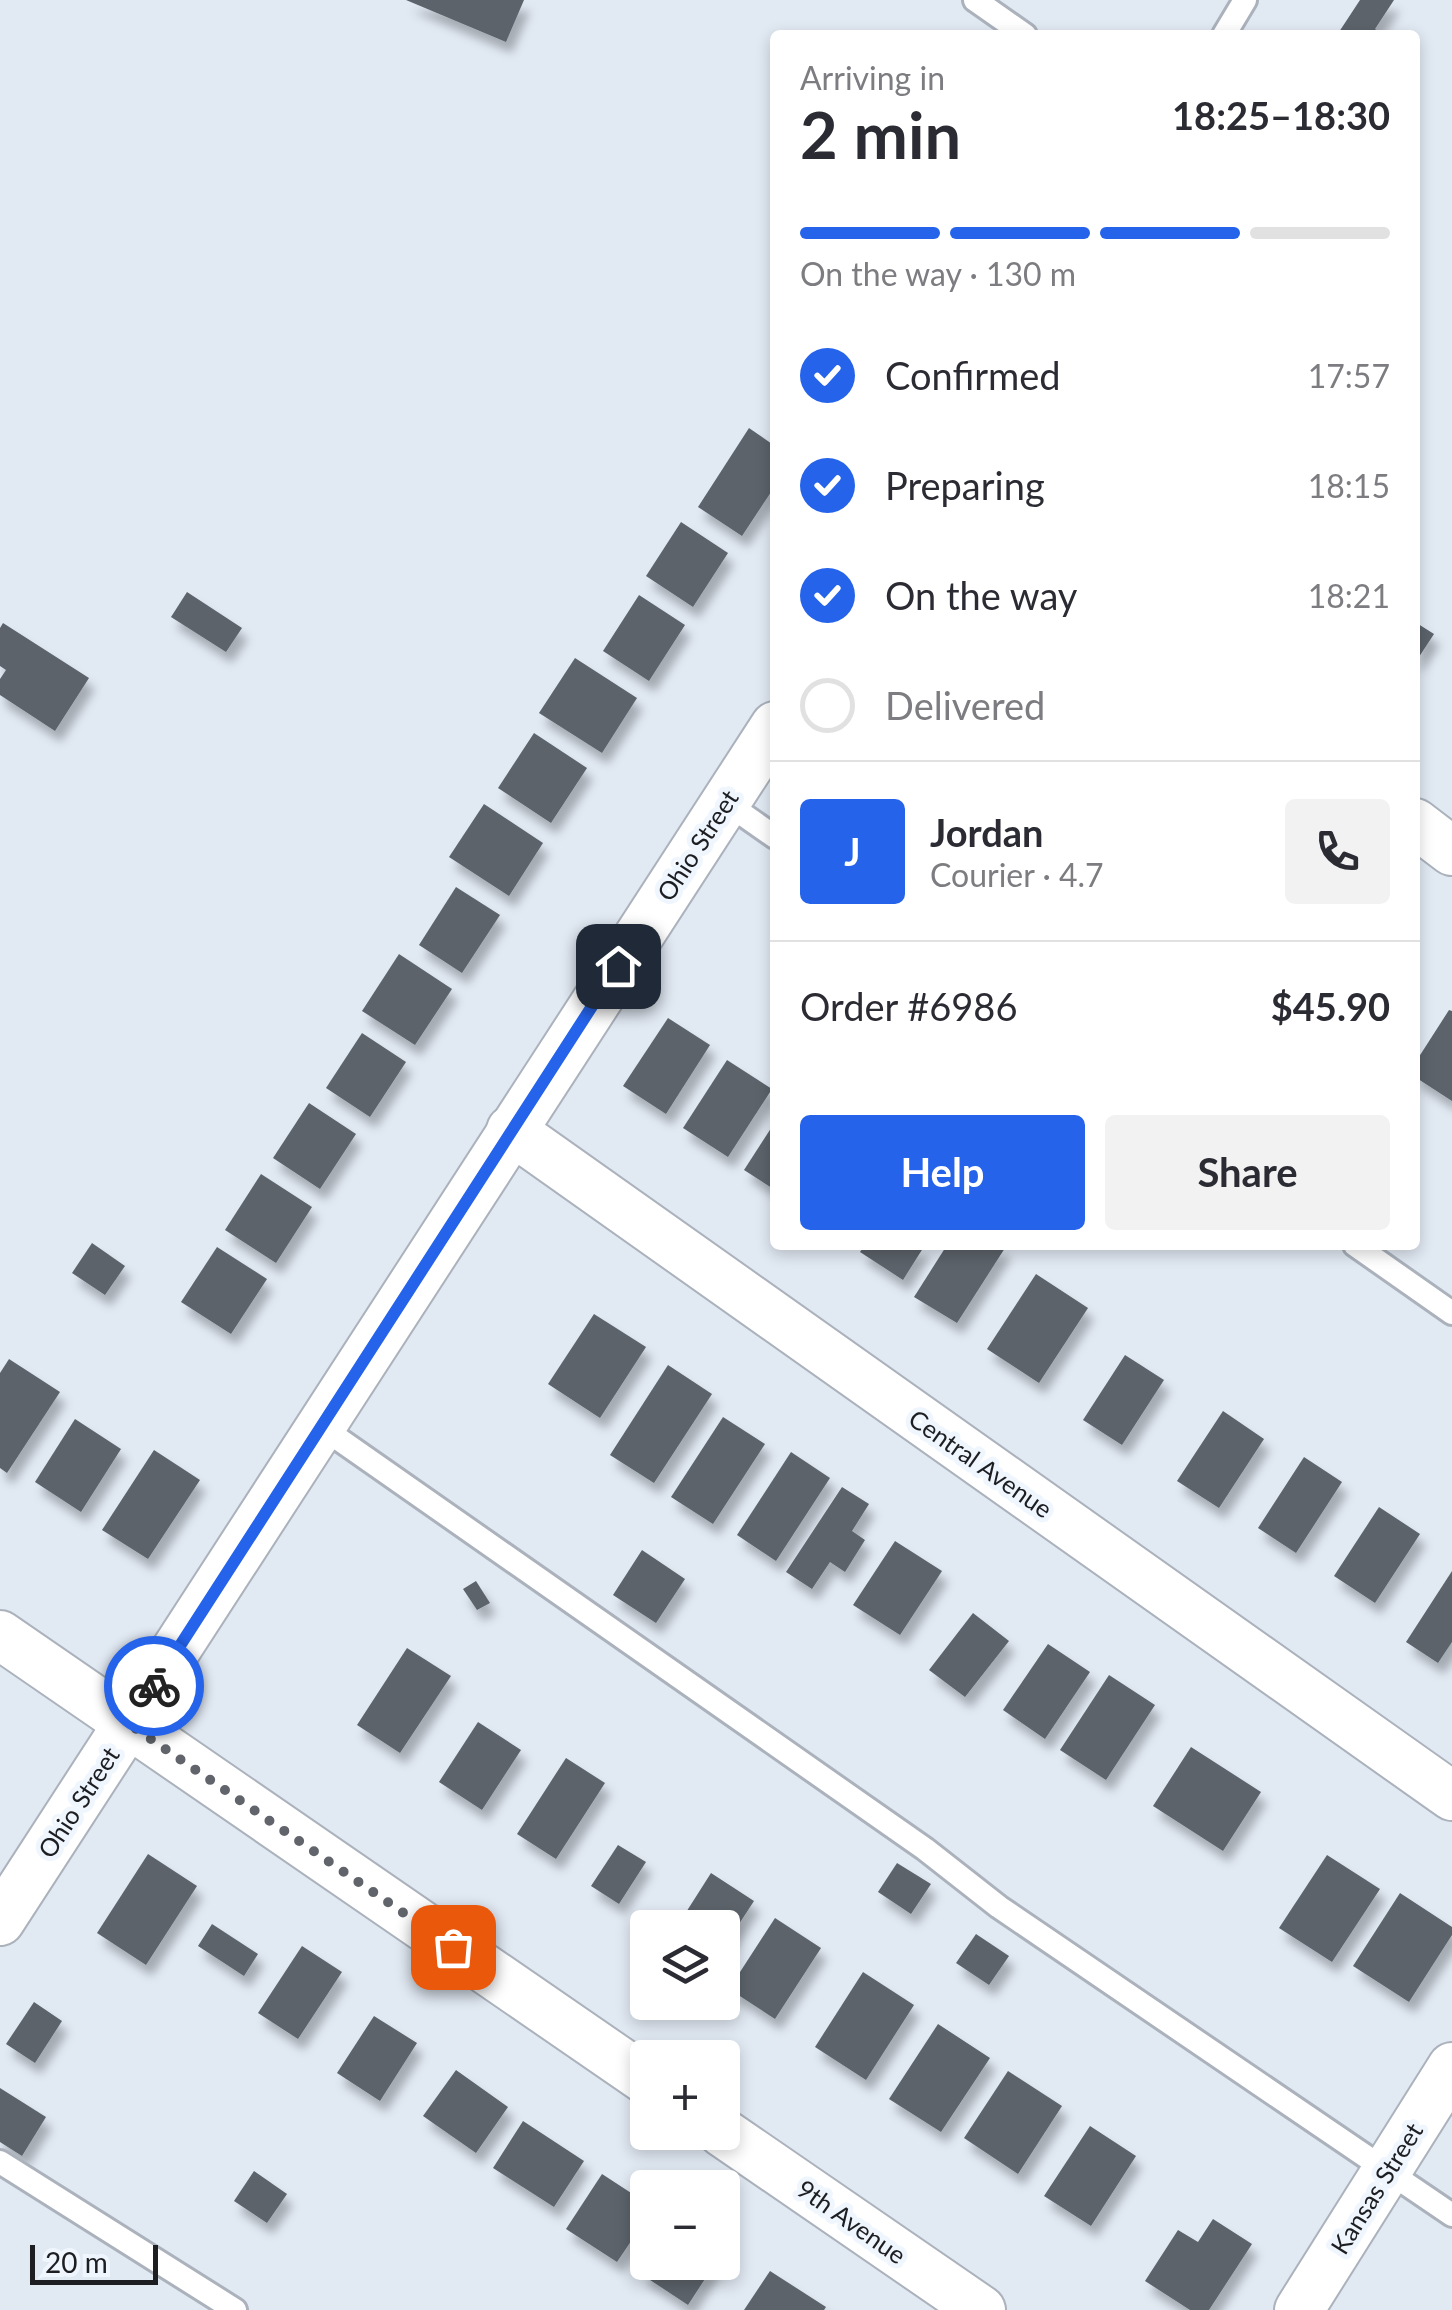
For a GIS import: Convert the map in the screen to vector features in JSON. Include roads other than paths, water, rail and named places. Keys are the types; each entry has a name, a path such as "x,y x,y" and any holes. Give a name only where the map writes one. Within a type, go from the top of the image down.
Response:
{"street":[{"name":"Ohio Street","path":"0,1920 770,734"},
{"path":"1420,828 1452,851"},
{"name":"Central Avenue","path":"511,1130 1452,1796"},
{"path":"0,1635 630,2069"},
{"name":"Kansas Street","path":"1300,2310 1452,2067"},
{"name":"9th Avenue","path":"740,2144 981,2310"}],"lane":[{"path":"975,0 1018,30"},
{"path":"1227,30 1245,0"},
{"path":"725,802 770,834"},
{"path":"1362,1250 1452,1313"},
{"path":"320,1426 925,1849 998,1907 1452,2214"},
{"path":"0,2162 234,2310"}]}
